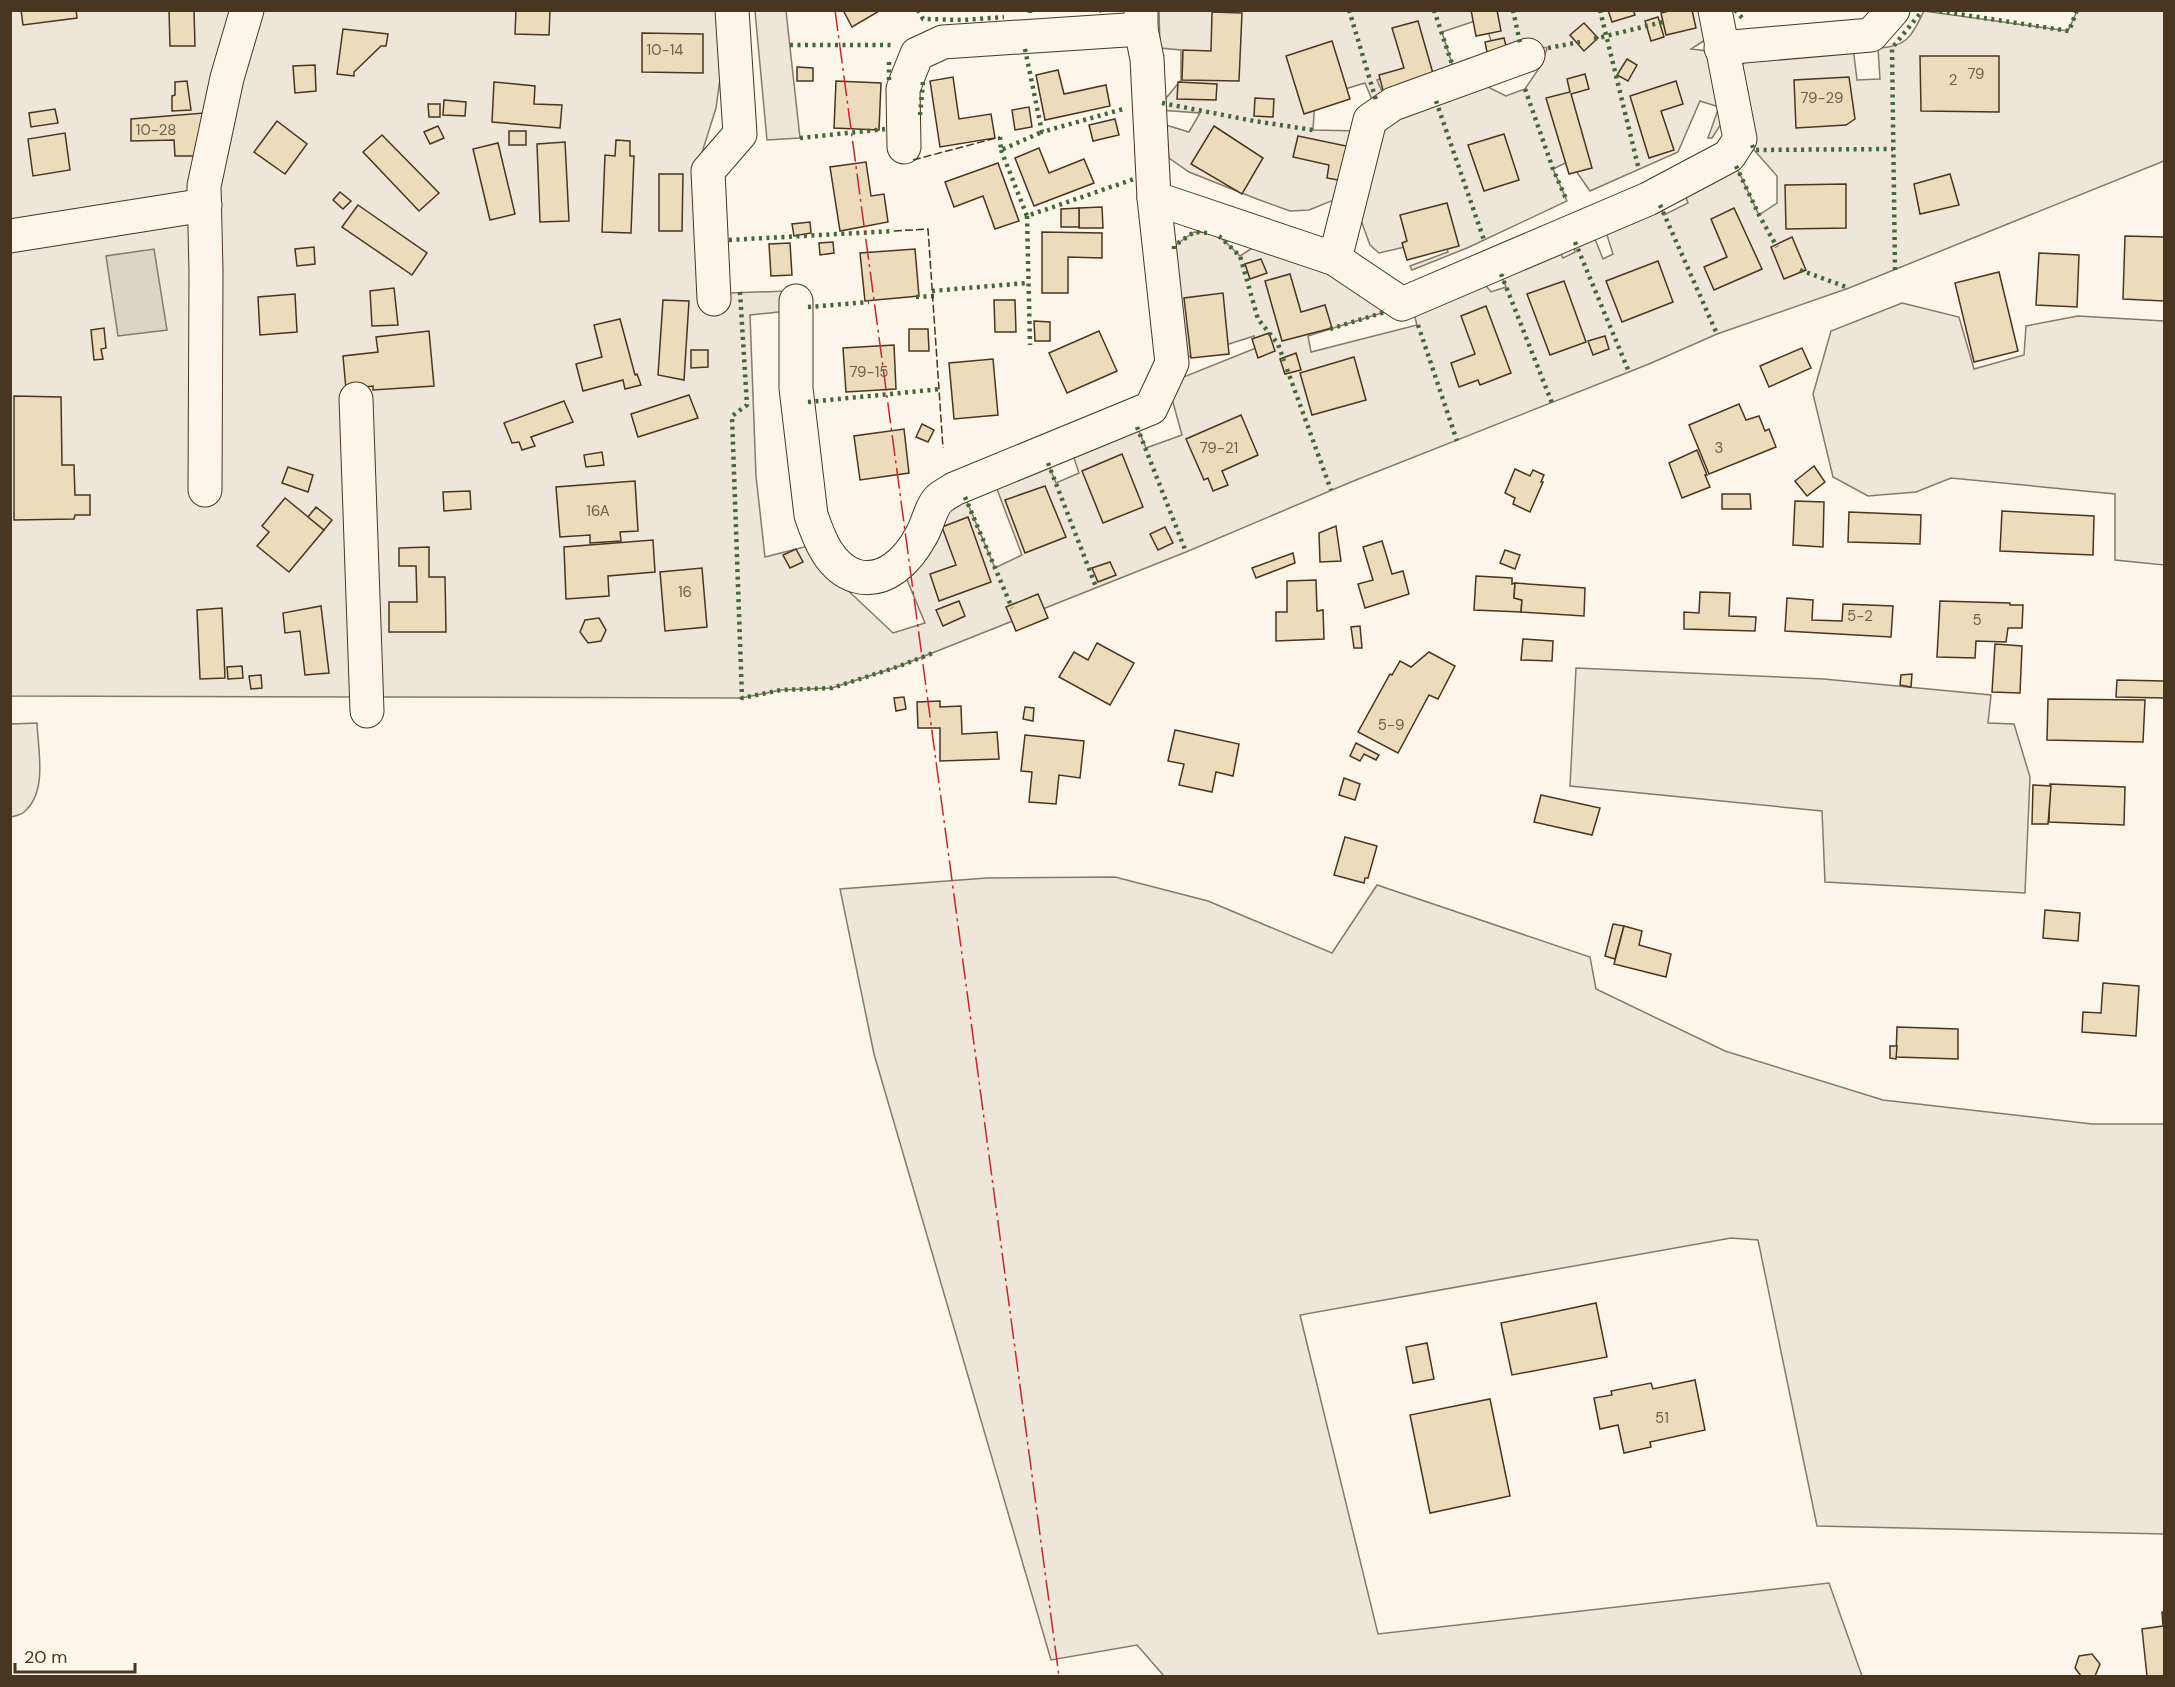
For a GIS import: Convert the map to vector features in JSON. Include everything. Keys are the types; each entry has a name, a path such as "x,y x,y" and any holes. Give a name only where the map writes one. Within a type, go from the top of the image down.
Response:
{"lane":[{"path":"206,490 204,186 225,88 247,10"},
{"path":"714,299 708,171 740,134 732,10"},
{"path":"1154,198 1335,259 1402,304 1648,199 1729,156 1740,139 1715,10"},
{"path":"1721,48 1871,35 1893,10"},
{"path":"796,301 796,388 806,482 815,525 827,551 838,566 849,573 868,579 884,575 904,561 921,537 939,499 954,489 1151,408 1172,363 1154,198 1147,59 1141,20 943,42 917,54 903,89 904,147"},
{"path":"1335,259 1370,120 1393,104 1528,55"},
{"path":"10,236 204,206"},
{"path":"356,399 367,711"}],"shaded area":[{"path":"11,11 720,11 723,57 716,108 694,178 701,294 788,291 789,311 750,315 756,476 765,557 808,546 839,582 893,633 925,623 905,575 945,515 965,497 995,568 1022,555 995,484 1048,463 1056,483 1079,473 1072,452 1136,424 1146,448 1182,435 1171,395 1181,378 1256,348 1254,336 1188,357 1174,246 1194,232 1216,233 1240,256 1266,239 1326,268 1385,312 1308,336 1311,352 1417,325 1413,310 1482,281 1491,292 1506,287 1501,274 1558,249 1563,258 1575,252 1573,242 1593,234 1603,259 1613,254 1605,229 1660,204 1664,215 1688,203 1682,187 1736,166 1759,215 1777,203 1777,176 1754,150 1736,74 1745,61 1853,47 1857,80 1880,79 1878,48 1896,45 1908,38 1924,11 2068,31 2077,11 2164,11 2164,161 1849,288 1717,334 1649,364 1351,482 1186,552 897,667 832,688 781,690 742,698 11,696"},
{"path":"755,11 786,11 800,138 767,140"},
{"path":"1159,11 1702,11 1705,40 1691,49 1708,51 1721,109 1721,124 1712,138 1708,138 1719,107 1700,101 1678,152 1590,191 1569,161 1553,169 1567,201 1467,248 1412,270 1410,266 1448,252 1444,238 1379,253 1370,245 1358,212 1379,127 1397,110 1448,91 1488,87 1506,96 1525,89 1542,64 1547,48 1520,43 1495,54 1484,18 1442,32 1453,67 1397,89 1391,76 1377,80 1384,96 1373,102 1365,83 1315,98 1313,130 1361,131 1348,182 1334,200 1309,210 1290,211 1189,172 1169,158 1166,125 1189,132 1200,113 1159,110 1181,80 1181,50 1160,48"},
{"path":"154,249 167,330 118,336 106,256"},
{"path":"1902,303 1959,317 1974,369 2024,355 2026,326 2078,316 2164,321 2164,565 2115,560 2115,494 1951,478 1916,492 1868,496 1833,477 1813,394 1831,331"},
{"path":"1576,668 1824,679 1991,695 1988,723 2014,724 2030,777 2025,893 1825,882 1822,811 1570,786"},
{"path":"37,723 40,770 36,793 24,812 11,817 11,724"},
{"path":"1115,877 1208,901 1332,953 1377,885 1590,957 1596,989 1725,1051 1883,1100 2092,1124 2164,1124 2164,1534 1817,1526 1758,1240 1731,1238 1300,1315 1378,1634 1829,1583 1862,1676 1164,1676 1137,1645 1051,1660 874,1054 840,889 987,878"}],"building":[{"path":"21,10 76,10 77,18 23,25"},
{"path":"169,10 194,10 195,46 170,46"},
{"path":"516,10 550,10 549,35 515,34"},
{"path":"843,10 881,10 852,27"},
{"path":"1471,10 1497,10 1501,31 1476,36"},
{"path":"1608,10 1633,10 1635,15 1612,22"},
{"path":"1673,10 1692,10 1696,28 1666,35 1661,13"},
{"path":"1212,12 1242,13 1239,81 1182,80 1183,50 1211,51"},
{"path":"1658,17 1664,37 1651,41 1645,21"},
{"path":"1418,21 1436,84 1385,98 1379,75 1404,68 1392,28"},
{"path":"1584,23 1598,38 1584,51 1570,35"},
{"path":"343,29 388,34 386,46 381,46 354,72 354,76 337,74"},
{"path":"642,33 703,34 703,73 642,72"},
{"path":"1504,38 1509,58 1489,62 1485,42"},
{"path":"1332,41 1350,99 1304,114 1286,56"},
{"path":"1920,56 1999,56 1999,112 1921,111"},
{"path":"1627,59 1637,65 1628,81 1617,75"},
{"path":"315,65 316,91 295,93 293,66"},
{"path":"797,67 813,68 813,81 797,81"},
{"path":"1058,70 1064,94 1106,85 1110,106 1045,120 1036,75"},
{"path":"1585,74 1589,89 1571,94 1592,168 1569,174 1546,98 1570,92 1567,79"},
{"path":"953,77 959,119 991,114 995,138 940,147 930,81"},
{"path":"1849,77 1855,119 1846,125 1796,128 1794,80"},
{"path":"187,81 191,110 172,111 175,82"},
{"path":"836,81 881,83 879,130 834,128"},
{"path":"1676,81 1683,104 1661,111 1674,150 1649,158 1630,96"},
{"path":"494,82 535,86 534,104 562,105 560,128 492,122"},
{"path":"1178,82 1217,84 1216,100 1177,99"},
{"path":"1255,98 1274,99 1273,117 1254,116"},
{"path":"444,100 466,102 465,116 443,115"},
{"path":"428,104 440,104 440,117 429,117"},
{"path":"1029,107 1032,127 1015,130 1012,110"},
{"path":"55,109 58,123 31,127 29,113"},
{"path":"204,113 201,156 175,156 174,140 131,141 131,119"},
{"path":"1115,119 1119,135 1093,141 1089,125"},
{"path":"277,121 307,144 285,174 254,152"},
{"path":"438,126 444,138 430,144 424,132"},
{"path":"1214,126 1263,158 1242,194 1191,164"},
{"path":"509,131 526,131 526,145 509,145"},
{"path":"65,133 70,170 33,176 28,139"},
{"path":"1504,134 1519,180 1484,191 1468,145"},
{"path":"382,135 439,193 419,211 363,152"},
{"path":"1298,136 1351,147 1343,181 1327,178 1329,165 1293,157"},
{"path":"616,140 630,141 630,156 634,156 631,233 602,232 605,155 615,156"},
{"path":"565,142 569,221 540,222 537,144"},
{"path":"498,143 515,214 490,220 473,149"},
{"path":"1039,148 1049,173 1084,159 1094,183 1034,206 1015,158"},
{"path":"866,162 871,196 884,194 888,222 840,231 830,167"},
{"path":"998,163 1019,221 995,229 983,196 954,207 945,182"},
{"path":"659,174 683,174 682,231 659,231"},
{"path":"1950,174 1959,205 1920,214 1914,184"},
{"path":"1846,184 1846,228 1786,229 1785,185"},
{"path":"340,192 351,201 343,209 333,200"},
{"path":"1447,203 1459,246 1407,260 1402,243 1407,241 1400,215"},
{"path":"358,205 427,253 412,275 342,227"},
{"path":"1102,207 1103,228 1079,228 1079,208"},
{"path":"1079,208 1079,227 1061,227 1061,209"},
{"path":"1734,208 1762,269 1714,290 1704,267 1727,257 1711,219"},
{"path":"810,222 811,233 794,236 792,224"},
{"path":"1042,232 1102,233 1102,258 1068,257 1068,293 1042,293"},
{"path":"2125,236 2164,237 2164,301 2123,299"},
{"path":"1792,237 1806,270 1784,279 1771,247"},
{"path":"833,242 834,253 820,255 819,243"},
{"path":"790,243 792,275 771,276 769,244"},
{"path":"314,247 315,264 297,266 295,249"},
{"path":"915,249 919,296 865,301 860,253"},
{"path":"2039,253 2079,255 2077,307 2036,305"},
{"path":"1261,259 1267,273 1250,279 1245,264"},
{"path":"1658,261 1673,302 1622,322 1606,281"},
{"path":"1999,272 2018,351 1974,362 1955,283"},
{"path":"1290,274 1301,312 1325,305 1332,328 1282,341 1265,281"},
{"path":"1564,281 1586,342 1550,355 1527,294"},
{"path":"394,288 398,325 372,326 370,291"},
{"path":"1223,293 1229,354 1191,358 1184,298"},
{"path":"295,294 297,332 260,335 258,297"},
{"path":"663,300 689,301 684,380 658,375"},
{"path":"994,300 1015,300 1016,332 995,332"},
{"path":"1486,306 1511,373 1480,385 1478,380 1459,387 1451,363 1475,354 1461,316"},
{"path":"620,319 635,375 637,374 641,385 625,389 623,380 583,391 576,364 602,357 594,325"},
{"path":"1034,321 1050,322 1050,341 1035,341"},
{"path":"104,328 106,348 101,349 103,359 94,360 91,330"},
{"path":"909,329 928,329 929,351 909,351"},
{"path":"429,331 434,386 373,390 373,386 346,389 343,356 378,352 376,337"},
{"path":"1099,331 1117,371 1067,393 1049,353"},
{"path":"1269,333 1275,351 1258,358 1252,339"},
{"path":"1605,336 1609,349 1593,355 1588,341"},
{"path":"894,345 896,389 846,392 843,348"},
{"path":"1802,348 1811,368 1769,387 1760,366"},
{"path":"691,350 708,350 708,367 691,368"},
{"path":"1296,353 1301,370 1285,374 1280,359"},
{"path":"1354,357 1366,400 1312,415 1300,373"},
{"path":"993,359 998,415 954,419 949,363"},
{"path":"689,395 698,418 638,437 631,414"},
{"path":"14,396 61,397 62,465 74,465 75,495 90,495 90,515 75,515 74,519 14,520"},
{"path":"564,401 573,422 531,437 535,446 522,450 519,442 512,443 504,423"},
{"path":"1739,404 1746,420 1759,416 1765,431 1769,429 1776,447 1709,474 1689,425"},
{"path":"1241,415 1258,455 1222,471 1228,485 1213,491 1208,478 1204,480 1186,439"},
{"path":"922,424 934,430 928,442 916,437"},
{"path":"904,429 909,473 860,480 854,436"},
{"path":"1697,450 1710,487 1682,498 1669,463"},
{"path":"602,452 604,465 586,467 584,455"},
{"path":"1122,454 1143,507 1103,523 1082,471"},
{"path":"1814,466 1825,482 1807,496 1795,481"},
{"path":"288,467 313,475 308,492 282,483"},
{"path":"1515,469 1530,476 1533,470 1544,475 1530,512 1513,504 1515,498 1505,493"},
{"path":"635,481 638,531 620,532 621,541 590,543 590,535 560,537 556,487"},
{"path":"1045,486 1066,537 1025,553 1005,500"},
{"path":"470,491 471,509 444,511 443,492"},
{"path":"1722,494 1750,494 1751,509 1722,509"},
{"path":"285,498 324,530 289,572 257,546 269,532 262,526"},
{"path":"1795,501 1824,502 1823,547 1793,545"},
{"path":"316,507 332,520 324,530 308,517"},
{"path":"2002,511 2094,516 2093,555 2000,551"},
{"path":"1849,512 1921,515 1920,544 1848,542"},
{"path":"968,517 991,582 939,601 930,574 956,565 942,527"},
{"path":"1336,526 1341,561 1320,562 1319,533"},
{"path":"1165,527 1173,543 1158,550 1150,534"},
{"path":"653,540 655,572 608,576 609,596 566,599 564,547"},
{"path":"1382,541 1392,574 1403,571 1409,594 1365,608 1358,584 1373,580 1363,547"},
{"path":"429,547 429,577 445,577 446,632 389,632 389,602 417,602 416,566 399,566 399,548"},
{"path":"796,549 803,562 790,568 783,555"},
{"path":"1505,550 1520,555 1515,569 1500,563"},
{"path":"1293,553 1295,563 1256,578 1252,568"},
{"path":"1110,562 1116,575 1098,582 1092,568"},
{"path":"702,568 707,627 665,631 660,572"},
{"path":"1476,576 1512,578 1512,584 1515,583 1514,598 1522,600 1521,612 1474,610"},
{"path":"1316,580 1317,611 1323,610 1324,639 1276,641 1276,612 1287,612 1287,581"},
{"path":"1515,583 1585,588 1584,616 1521,612 1522,600 1514,598"},
{"path":"1700,592 1730,593 1729,616 1756,617 1755,631 1684,629 1684,612 1699,613"},
{"path":"1038,594 1048,618 1016,631 1006,607"},
{"path":"1787,598 1813,600 1812,620 1842,621 1843,604 1893,606 1891,637 1785,631"},
{"path":"959,601 965,616 943,626 936,610"},
{"path":"1940,601 2023,605 2022,628 2008,628 2006,642 1976,641 1975,658 1937,657"},
{"path":"321,606 329,673 305,675 300,631 285,633 283,613"},
{"path":"222,608 225,678 200,679 197,610"},
{"path":"599,618 606,630 601,641 588,643 580,632 585,620"},
{"path":"1360,626 1362,648 1354,648 1351,627"},
{"path":"1523,639 1553,641 1552,661 1521,660"},
{"path":"1097,643 1134,663 1110,705 1059,677 1074,652 1088,660"},
{"path":"1995,644 2022,646 2020,693 1992,692"},
{"path":"1429,652 1455,666 1438,699 1429,695 1398,753 1358,732 1390,674 1392,675 1400,661 1411,667"},
{"path":"242,666 243,678 228,679 227,667"},
{"path":"1912,674 1911,687 1900,685 1901,675"},
{"path":"261,675 262,688 251,689 249,676"},
{"path":"2117,680 2164,681 2164,698 2116,697"},
{"path":"904,697 906,709 896,711 894,698"},
{"path":"2048,699 2145,700 2143,742 2047,740"},
{"path":"940,701 940,707 961,706 962,734 997,732 999,759 940,761 940,728 918,728 917,702"},
{"path":"1025,707 1034,708 1033,721 1023,719"},
{"path":"1175,730 1239,744 1233,776 1216,772 1212,792 1179,785 1184,764 1168,761"},
{"path":"1025,735 1084,741 1080,778 1059,775 1056,804 1029,802 1032,772 1021,771"},
{"path":"1356,743 1379,755 1376,760 1364,754 1360,761 1350,756"},
{"path":"1344,778 1360,784 1355,800 1339,795"},
{"path":"2050,784 2125,787 2124,825 2049,822"},
{"path":"2033,785 2051,786 2048,824 2032,824"},
{"path":"1541,795 1600,808 1592,835 1534,822"},
{"path":"1345,837 1377,846 1368,878 1365,878 1364,883 1334,875"},
{"path":"2045,910 2080,913 2078,941 2043,938"},
{"path":"1613,924 1624,926 1615,959 1605,956"},
{"path":"1624,926 1642,931 1639,945 1671,954 1666,977 1614,964"},
{"path":"2103,983 2139,986 2136,1036 2082,1032 2083,1012 2101,1013"},
{"path":"1897,1027 1958,1029 1958,1059 1896,1057"},
{"path":"1890,1046 1897,1046 1896,1059 1890,1058"},
{"path":"1596,1303 1607,1357 1512,1375 1501,1323"},
{"path":"1427,1343 1434,1379 1413,1383 1406,1347"},
{"path":"1695,1380 1705,1430 1650,1442 1651,1447 1624,1453 1618,1425 1600,1429 1594,1398 1612,1395 1611,1391 1651,1383 1653,1389"},
{"path":"1490,1399 1510,1496 1430,1513 1410,1415"},
{"path":"2162,1612 2164,1612 2164,1676 2147,1676 2142,1629 2163,1626"},
{"path":"2092,1654 2100,1664 2095,1676 2081,1676 2075,1668 2079,1656"}],"hedge":[{"path":"918,10 923,19 964,20 1004,17"},
{"path":"1349,10 1376,100"},
{"path":"1434,10 1453,67"},
{"path":"1513,10 1520,43"},
{"path":"1600,10 1639,170"},
{"path":"1735,10 1744,20"},
{"path":"1895,270 1892,48 1923,10"},
{"path":"1932,10 2069,31 2077,10"},
{"path":"1594,39 1667,21"},
{"path":"1548,48 1580,42"},
{"path":"790,45 891,45"},
{"path":"1025,49 1042,132 1123,109"},
{"path":"889,62 889,84"},
{"path":"920,115 923,82"},
{"path":"1525,89 1553,169 1567,201"},
{"path":"1436,101 1484,240"},
{"path":"1162,103 1313,130"},
{"path":"800,138 886,129"},
{"path":"1000,137 1001,150 1042,132"},
{"path":"1752,145 1754,150 1893,149"},
{"path":"1001,150 1027,216 1134,179"},
{"path":"1736,166 1777,247"},
{"path":"1660,205 1717,334"},
{"path":"1027,216 1030,345"},
{"path":"729,240 894,231"},
{"path":"1174,249 1174,246 1194,232 1209,233"},
{"path":"1219,236 1240,256 1258,319 1278,344 1284,361"},
{"path":"1575,242 1629,372"},
{"path":"1800,270 1849,288"},
{"path":"1501,274 1552,403"},
{"path":"932,291 1027,283"},
{"path":"740,292 747,405 732,416 742,698 781,690 832,688 933,653"},
{"path":"916,297 934,296"},
{"path":"808,307 869,302"},
{"path":"1330,329 1385,312 1383,310"},
{"path":"1418,325 1457,441"},
{"path":"1287,369 1331,490"},
{"path":"808,402 941,389"},
{"path":"1137,427 1186,552"},
{"path":"1048,463 1096,587"},
{"path":"965,497 1012,608"}],"fence":[{"path":"913,160 1000,137"},
{"path":"894,231 928,229 943,448"}],"power":[{"path":"835,10 1059,1676"}]}
